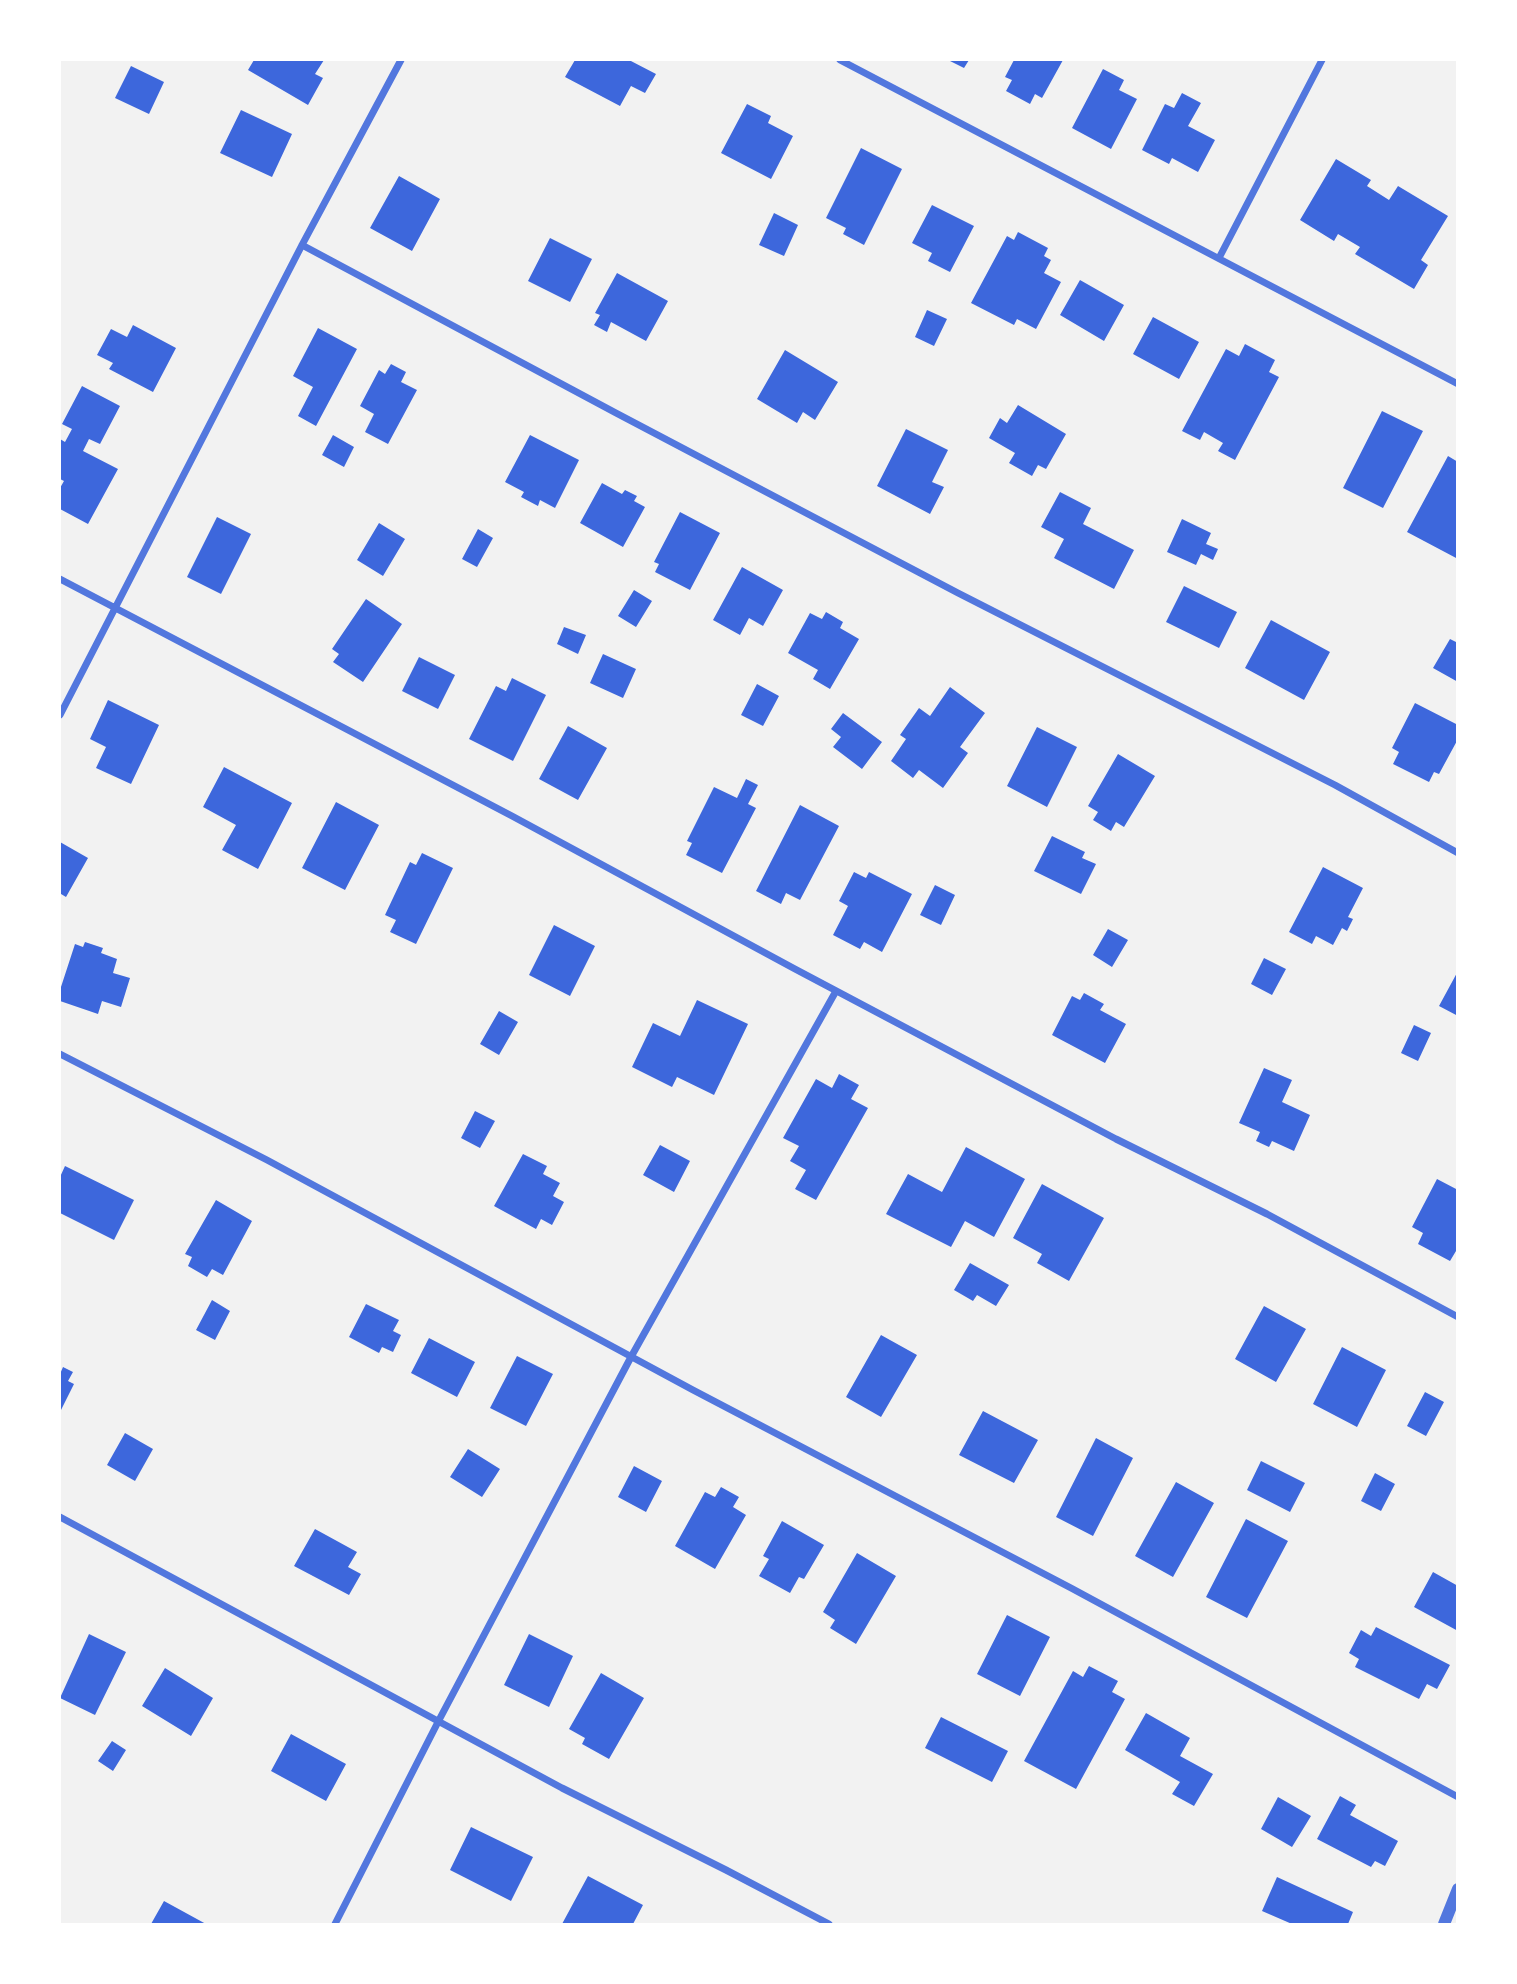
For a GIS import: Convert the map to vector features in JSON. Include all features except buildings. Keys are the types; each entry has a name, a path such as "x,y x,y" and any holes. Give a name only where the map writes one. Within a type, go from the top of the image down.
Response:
{"street":[{"path":"60,715 302,245 401,60"},
{"path":"840,60 1458,384"},
{"path":"1219,258 1322,60"},
{"path":"302,245 958,593 1335,785 1458,853"},
{"path":"60,579 512,816 1116,1139 1267,1213 1458,1317"},
{"path":"335,1924 438,1722 631,1357 836,991"},
{"path":"60,1054 279,1167 1458,1797"},
{"path":"60,1517 562,1788 830,1924"},
{"path":"1444,1924 1458,1889"}]}
